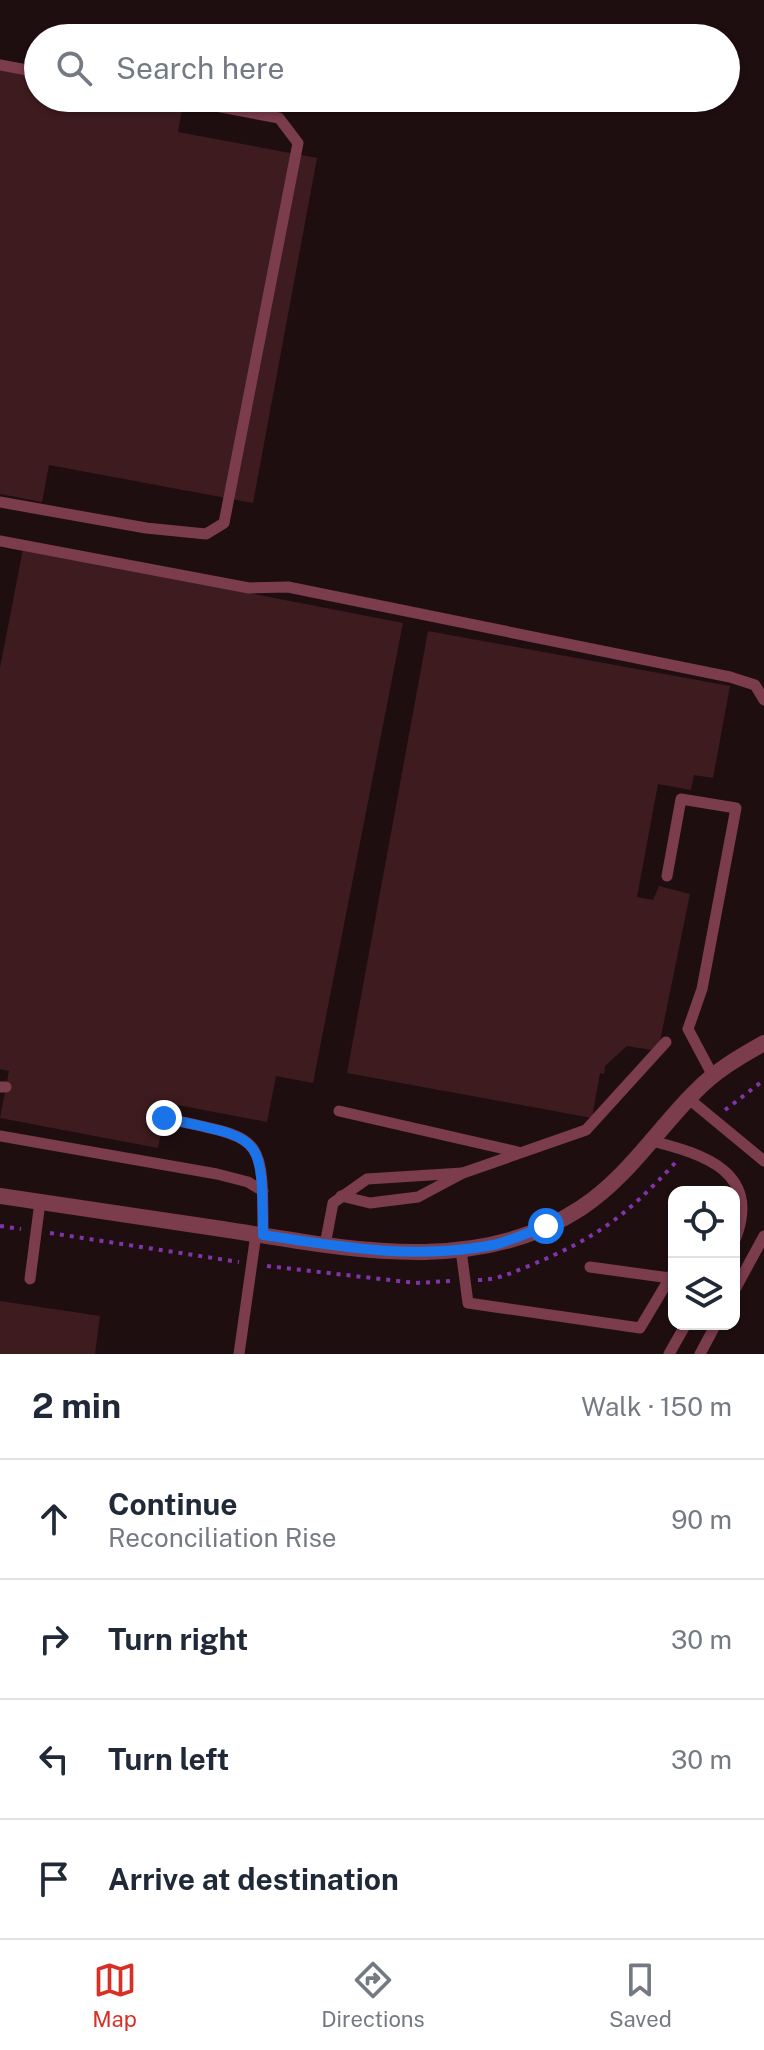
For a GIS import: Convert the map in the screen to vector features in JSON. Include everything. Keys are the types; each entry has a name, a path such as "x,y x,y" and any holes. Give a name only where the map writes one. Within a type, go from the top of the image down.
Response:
{"street":[{"path":"0,1196 325,1245 391,1251 461,1250 497,1244 580,1209 614,1183 713,1076 764,1043"}],"lane":[{"path":"0,65 24,69"},
{"path":"0,502 191,533 206,534 224,523 298,143 279,118 247,112"},
{"path":"0,541 249,588 288,587 730,677 755,685 764,700"},
{"path":"667,876 681,799 736,808 702,989 688,1029 713,1076"},
{"path":"341,1196 370,1203 418,1197 463,1173 586,1130 666,1042"},
{"path":"689,1099 758,1152 764,1161"},
{"path":"339,1111 521,1153"},
{"path":"164,1118 238,1134 257,1151 263,1167 260,1235 239,1354"},
{"path":"0,1136 217,1174 248,1182 263,1191"},
{"path":"652,1141 707,1155 734,1175 744,1193 745,1214 740,1227"},
{"path":"325,1245 333,1203 367,1179 463,1173"},
{"path":"30,1279 40,1202"},
{"path":"740,1280 764,1236"},
{"path":"461,1250 468,1303 640,1328 668,1282"},
{"path":"590,1267 668,1275"},
{"path":"669,1354 683,1330"},
{"path":"700,1354 713,1330"}],"building":[{"path":"0,61 24,65 24,112 182,112 178,132 317,158 253,503 49,465 42,502 0,494"},
{"path":"23,549 403,623 313,1083 276,1076 267,1122 167,1103 158,1148 0,1118 9,1071 0,1069 0,668"},
{"path":"428,631 730,686 713,778 694,775 691,790 658,784 637,897 653,900 659,886 690,894 658,1051 627,1046 605,1066 604,1074 600,1073 592,1118 347,1073"},
{"path":"0,1301 100,1316 95,1354 0,1354"}],"route":[{"path":"164,1118 238,1134 257,1151 263,1167 263,1235 346,1247 441,1253 497,1244 546,1226"}]}
